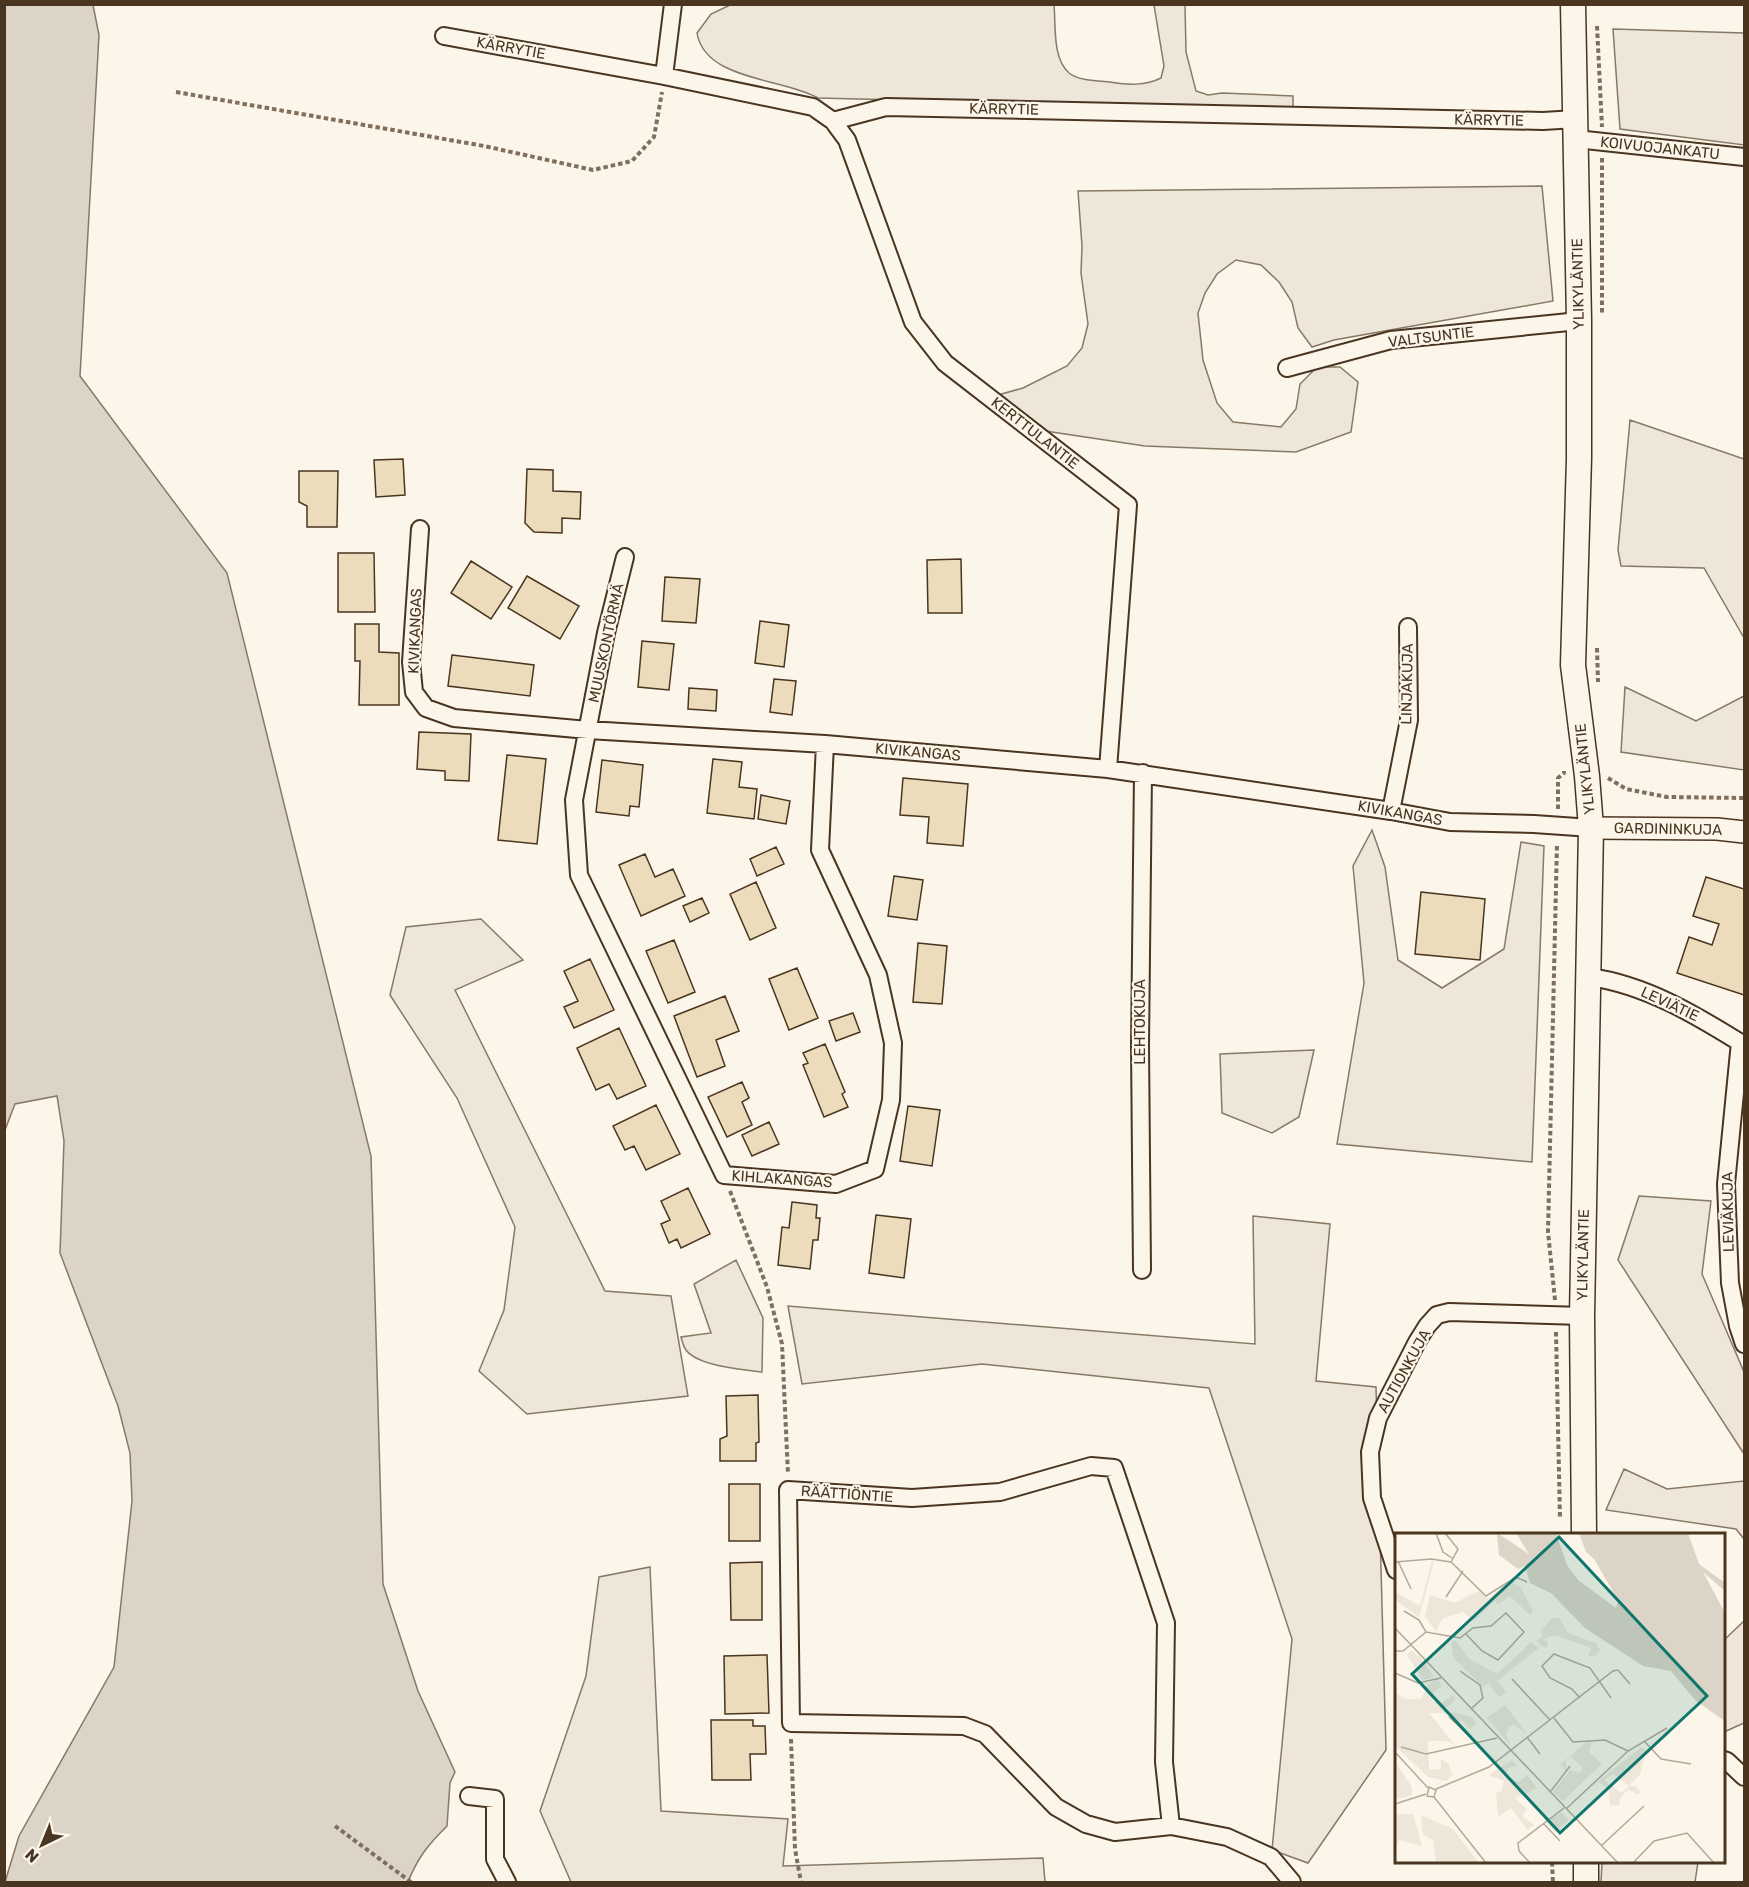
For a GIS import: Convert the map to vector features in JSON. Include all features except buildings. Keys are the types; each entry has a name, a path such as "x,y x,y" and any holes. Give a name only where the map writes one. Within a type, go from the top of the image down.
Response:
{"main road":[{"name":"YLIKYLÄNTIE","path":"1574,4 1579,458 1573,665 1601,774 1592,828 1585,1125 1582,1316 1584,1533"},
{"path":"1586,1863 1586,1882"}],"street":[{"path":"664,76 673,4"},
{"name":"KÄRRYTIE","path":"444,36 664,76 813,107 833,121 886,107 1544,121 1576,129"},
{"name":"KERTTULANTIE","path":"833,121 847,140 913,322 945,363 1128,505 1108,769"},
{"name":"KOIVUOJANKATU","path":"1576,129 1744,157"},
{"name":"VALTSUNTIE","path":"1287,368 1391,340 1579,321"},
{"name":"KIVIKANGAS","path":"420,529 411,662 414,692 426,708 454,717 588,730 825,744 1108,769 1391,811 1450,822 1592,828"},
{"name":"MUUSKONTÖRMÄ","path":"588,730 606,633 625,557"},
{"name":"LINJAKUJA","path":"1391,811 1409,720 1408,627"},
{"name":"KIHLAKANGAS","path":"588,730 574,800 579,875 724,1175 836,1184 875,1169 891,1100 893,1043 879,975 820,850 825,744"},
{"name":"LEHTOKUJA","path":"1142,1270 1140,1045 1143,773"},
{"name":"GARDININKUJA","path":"1592,828 1717,829 1744,832"},
{"name":"LEVIÄTIE","path":"1590,977 1629,985 1654,995 1702,1019 1742,1044"},
{"name":"LEVIÄKUJA","path":"1742,1044 1726,1184 1730,1283 1738,1326 1744,1344"},
{"name":"AUTIONKUJA","path":"1395,1567 1372,1498 1370,1452 1378,1418 1427,1326 1437,1315 1449,1312 1582,1316"},
{"name":"RÄÄTTIÖNTIE","path":"791,1723 788,1490 912,1498 1000,1492 1091,1466 1114,1468 1166,1623 1164,1762 1171,1826"},
{"path":"791,1723 964,1726 986,1734 1056,1807 1086,1824 1115,1832 1171,1826 1227,1837 1271,1857 1292,1882"},
{"path":"1725,1760 1744,1777"},
{"path":"469,1796 495,1798 495,1859 507,1882"}],"path":[{"path":"176,92 484,146 593,170 632,161 654,137 664,76"},
{"path":"1597,647 1599,691"},
{"path":"1601,774 1626,789 1667,797 1744,798"},
{"path":"724,1175 767,1287 782,1344 788,1490"},
{"path":"791,1723 795,1849 801,1882"},
{"path":"335,1826 411,1882"},
{"path":"1552,1863 1553,1882"}],"shaded area":[{"path":"5,4 93,5 99,35 80,376 227,573 371,1156 383,1584 418,1691 455,1772 450,1783 447,1826 424,1852 408,1882 5,1882 19,1836 114,1667 132,1501 130,1453 118,1406 60,1253 64,1141 57,1096 15,1104 5,1130"},
{"path":"730,5 1054,5 1057,50 1069,73 1089,80 1143,84 1161,78 1164,66 1154,5 1185,5 1186,52 1196,91 1208,95 1222,93 1293,96 1293,110 818,98 803,91 748,76 714,61 703,49 697,33 711,14"},
{"path":"1613,29 1744,33 1744,145 1620,129"},
{"path":"1542,186 1553,301 1334,340 1312,347 1298,328 1292,302 1279,282 1261,265 1236,260 1217,274 1205,293 1198,313 1203,360 1217,403 1233,422 1281,427 1296,409 1300,384 1317,367 1340,367 1358,382 1351,432 1296,452 1145,446 1032,429 998,395 1023,388 1067,366 1082,348 1088,324 1081,273 1082,246 1078,191"},
{"path":"1630,420 1744,459 1744,638 1704,568 1621,566 1618,550"},
{"path":"1625,687 1696,721 1744,696 1744,770 1621,752"},
{"path":"1372,830 1385,867 1398,960 1442,988 1504,949 1521,842 1544,846 1532,1162 1337,1144 1364,983 1353,866"},
{"path":"481,919 523,960 455,990 605,1291 671,1296 688,1396 527,1414 479,1371 504,1310 515,1227 457,1098 390,995 406,927"},
{"path":"1314,1050 1299,1117 1272,1133 1222,1113 1220,1054"},
{"path":"1639,1196 1711,1201 1702,1274 1744,1372 1744,1454 1618,1260"},
{"path":"1253,1216 1330,1224 1316,1381 1376,1387 1386,1750 1308,1863 1272,1850 1292,1639 1209,1388 982,1364 802,1384 788,1306 1255,1344"},
{"path":"736,1260 763,1318 762,1372 721,1366 700,1360 686,1350 681,1337 711,1333 694,1284"},
{"path":"1624,1469 1667,1489 1744,1481 1744,1539 1736,1529 1606,1510"},
{"path":"650,1567 661,1811 788,1819 783,1866 1043,1858 1045,1882 571,1882 540,1811 586,1676 599,1577"},
{"path":"1744,1621 1744,1723 1725,1732 1725,1639"},
{"path":"1602,1863 1698,1863 1695,1882 1601,1882"}]}
